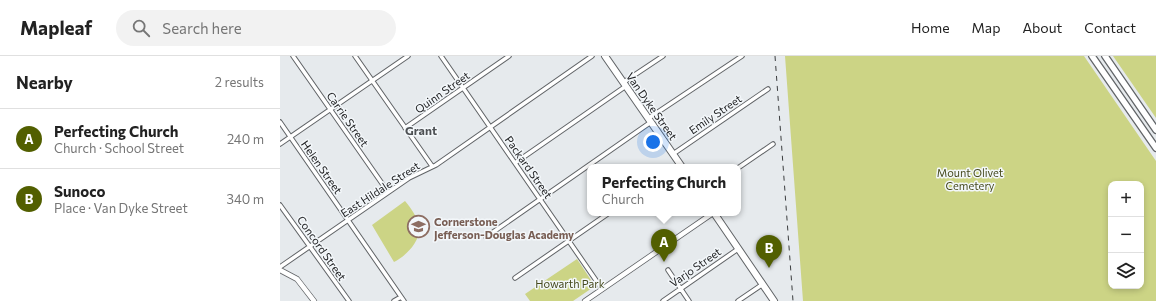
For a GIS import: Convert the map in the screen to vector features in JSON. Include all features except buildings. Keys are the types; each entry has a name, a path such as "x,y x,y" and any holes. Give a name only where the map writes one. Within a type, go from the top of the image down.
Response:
{"main road":[{"name":"Van Dyke Street","path":"606,56 673,154 678,164"},
{"path":"1092,56 1156,148"},
{"path":"1105,56 1156,130"},
{"path":"716,216 774,301"}],"street":[{"name":"Carrie Street","path":"293,56 388,192"},
{"path":"355,56 432,166"},
{"path":"280,144 408,56"},
{"name":"Packard Street","path":"441,56 602,289"},
{"name":"Quinn Street","path":"405,128 509,56"},
{"name":"East Hildale Street","path":"280,268 388,192 432,166 592,56"},
{"path":"515,163 663,56"},
{"path":"590,164 742,56"},
{"name":"Emily Street","path":"673,154 768,89"},
{"name":"Helen Street","path":"280,122 404,301"},
{"path":"741,166 773,144"},
{"path":"486,237 587,166"},
{"name":"Concord Street","path":"280,205 348,301"},
{"path":"515,278 605,216"},
{"path":"585,301 710,216"},
{"name":"Varjo Street","path":"663,301 738,249"},
{"path":"280,268 297,279 314,301"},
{"path":"668,270 689,301"},
{"path":"738,301 763,284"},
{"path":"394,301 401,297"}],"green space":[{"name":"Mount Olivet Cemetery","path":"785,56 1084,56 1156,161 1156,301 803,301"},
{"path":"1113,56 1156,56 1156,118"},
{"path":"405,201 416,217 419,227 418,238 408,252 394,262 372,225"},
{"name":"Howarth Park","path":"577,259 595,286 573,301 530,301 525,294"}],"railway":[{"path":"775,56 793,301"}],"place":[{"name":"Cornerstone Jefferson-Douglas Academy","path":"419,227"},
{"name":"Perfecting Church","path":"664,262"},
{"name":"Sunoco","path":"769,268"}],"district":[{"name":"Grant","path":"421,130"}]}
